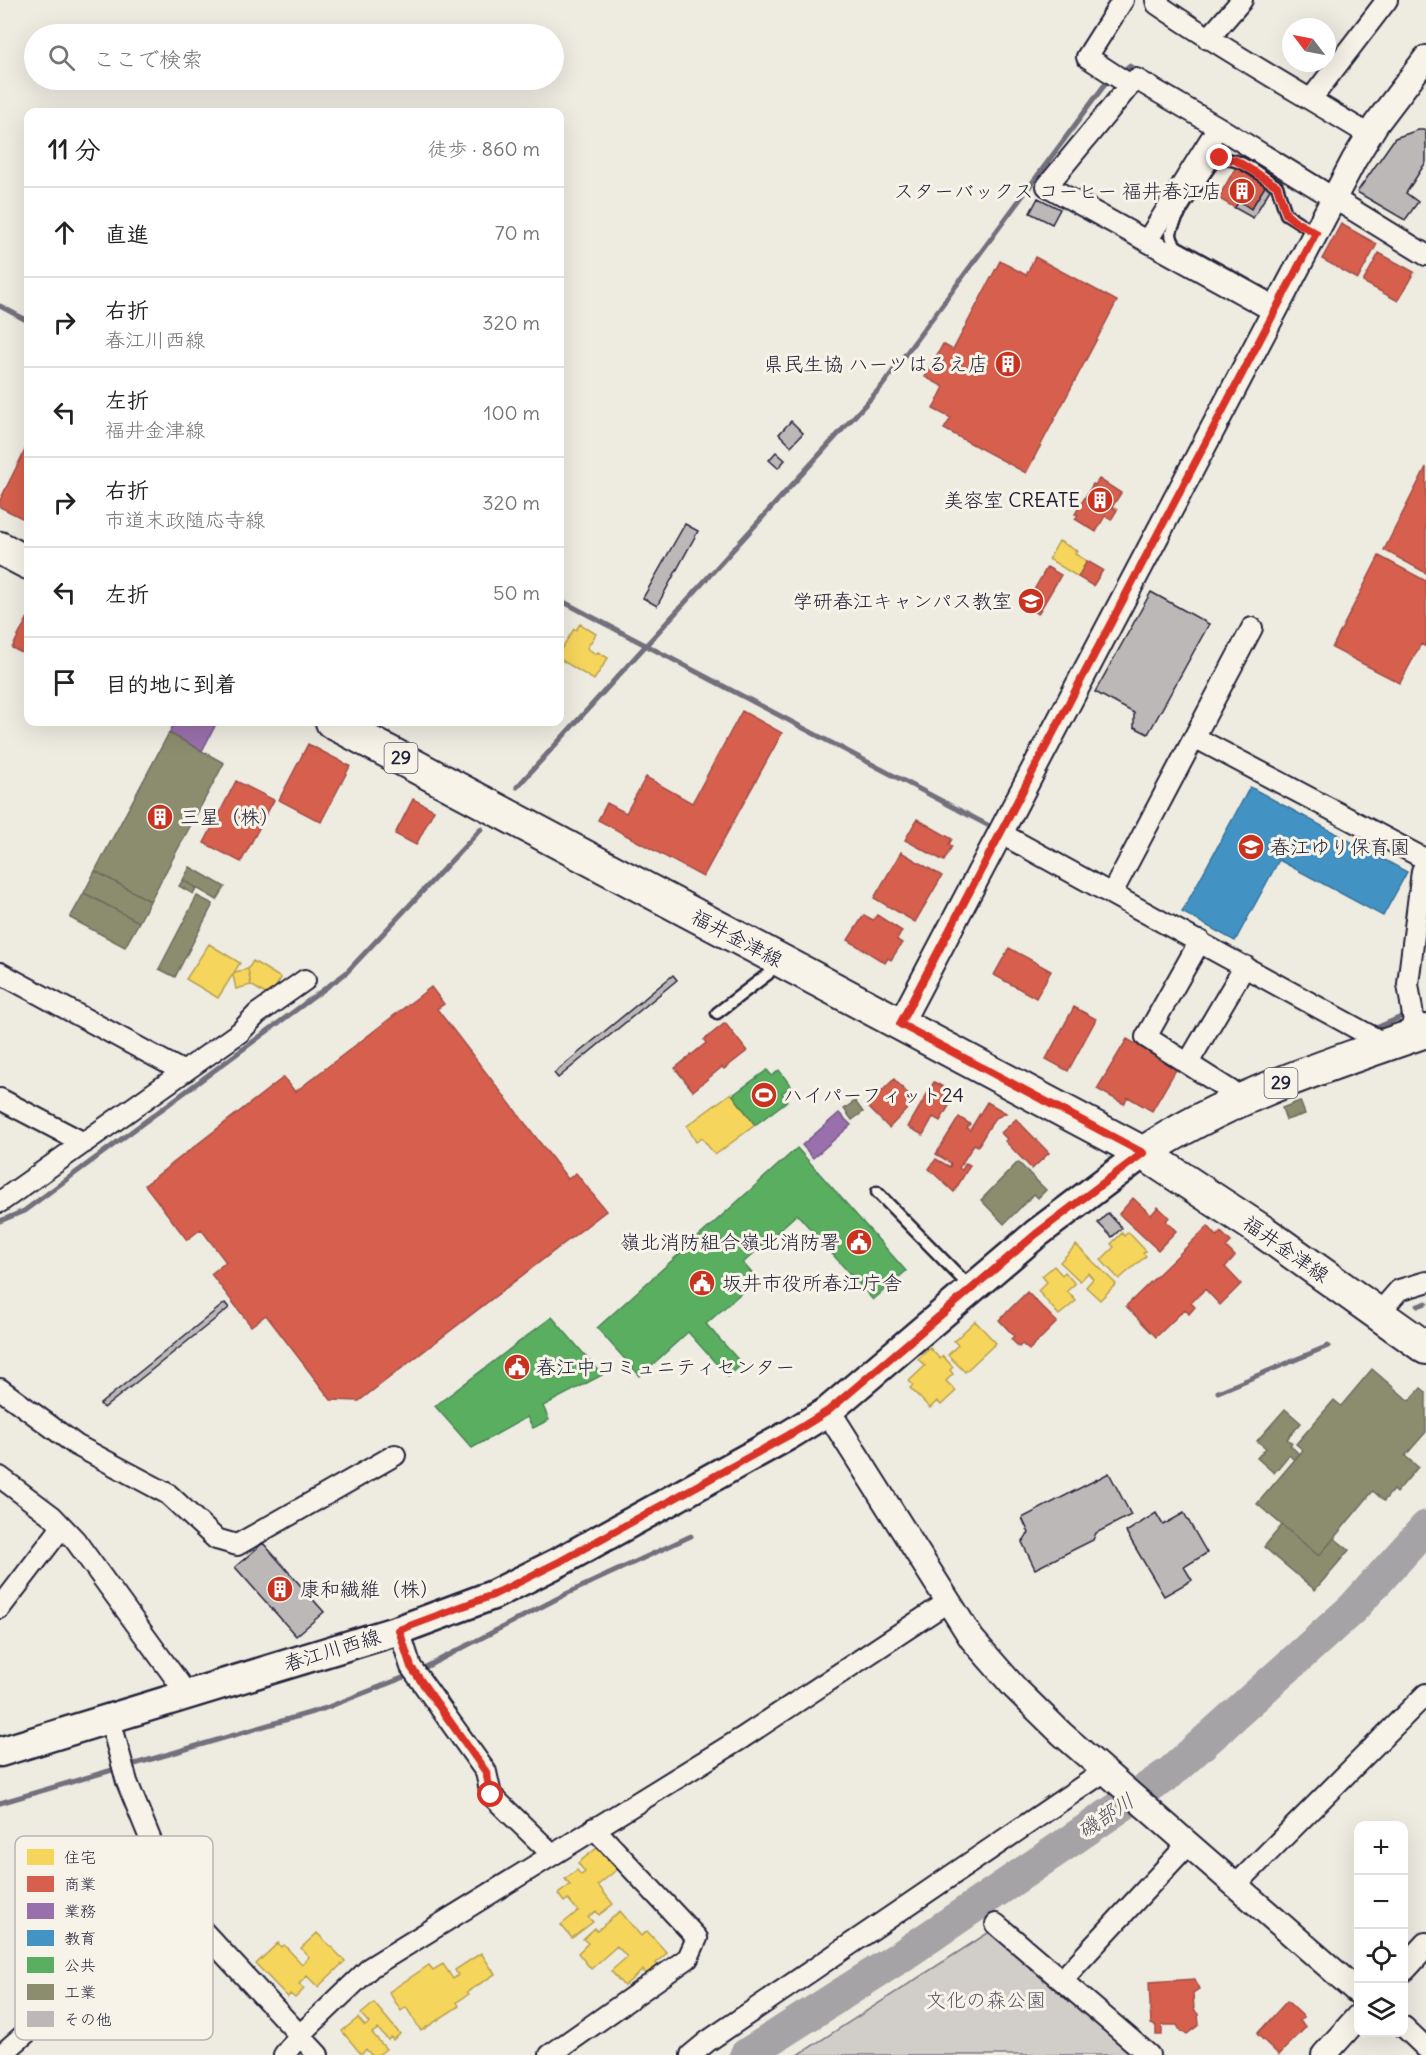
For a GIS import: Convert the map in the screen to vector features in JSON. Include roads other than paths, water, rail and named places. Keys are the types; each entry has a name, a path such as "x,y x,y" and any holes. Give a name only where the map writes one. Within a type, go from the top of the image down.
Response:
{"main road":[{"path":"0,548 24,561"},
{"name":"福井金津線","path":"339,726 1143,1153 1265,1233 1426,1348"},
{"name":"29","path":"1143,1153 1184,1126 1242,1098 1410,1037"},
{"name":"春江川西線","path":"0,1752 399,1630 493,1595 561,1561 789,1435 828,1411 1036,1234 1143,1153"}],"street":[{"path":"1123,0 1087,57 1130,85"},
{"path":"1156,0 1157,4 1208,39 1369,135"},
{"path":"1208,39 1242,0"},
{"path":"1311,99 1387,0"},
{"path":"900,1024 1334,199 1369,135 1426,58"},
{"path":"1277,308 1047,186 1136,80 1218,127 1426,255"},
{"path":"1147,241 1218,127"},
{"path":"1112,893 1196,738 1252,628"},
{"path":"1000,833 1245,966 1410,1037 1408,984 1423,865 1196,738"},
{"path":"1200,941 1146,1037 1242,1098"},
{"path":"1188,1063 1245,966"},
{"path":"0,973 184,1072"},
{"path":"0,1202 240,1032 257,1014 305,980"},
{"path":"0,1100 84,1143"},
{"path":"1379,1313 1399,1290 1426,1282"},
{"path":"0,1389 76,1445 168,1494 216,1539 237,1545 395,1455"},
{"path":"828,1411 972,1639 1015,1688 1062,1734 1354,1988"},
{"path":"0,1477 52,1516 75,1540 187,1694"},
{"path":"0,1608 62,1527"},
{"path":"284,2055 299,2036 371,1967 742,1738 949,1601"},
{"path":"399,1630 411,1667 423,1687 486,1772 491,1795 552,1854"},
{"path":"1236,1885 1426,1694"},
{"path":"110,1719 128,1782 150,1836"},
{"path":"691,2055 708,2041 1105,1771"},
{"path":"550,2055 688,1958 697,1938 594,1828"},
{"path":"1062,1980 1188,1844"},
{"path":"996,1924 1149,2055"},
{"path":"213,1942 318,2055"},
{"path":"1408,1965 1426,1945"},
{"path":"1324,2055 1354,2022"},
{"path":"1408,2031 1426,2048"},
{"path":"1,2055 18,2040"}],"lane":[{"path":"1277,308 1176,246 1171,232 1176,221 1213,162 1220,158 1235,160 1277,186 1286,214 1316,233"},
{"path":"717,1013 768,974 777,959"},
{"path":"877,1192 972,1289"}],"waterway":[{"path":"1120,73 1129,66 1140,72"},
{"path":"1149,76 1182,95"},
{"path":"517,787 882,386 1106,83 1113,79"},
{"path":"0,306 24,319"},
{"path":"564,602 995,829"},
{"path":"0,1221 24,1211 346,973 481,829"},
{"path":"1370,1025 1376,1028 1408,1014"},
{"path":"1418,1306 1426,1303"},
{"path":"1218,1392 1328,1346"},
{"name":"磯部川","path":"746,2055 903,1955 1171,1772 1353,1608 1426,1527"},
{"path":"418,1671 566,1594 691,1536"},
{"path":"128,1766 323,1709 410,1675"},
{"path":"0,1803 119,1768"}],"place":[{"name":"スターバックス コーヒー 福井春江店","path":"1242,191"},
{"name":"県民生協 ハーツはるえ店","path":"1008,364"},
{"name":"美容室 CREATE","path":"1100,500"},
{"name":"学研春江キャンパス教室","path":"1031,601"},
{"name":"三星（株）","path":"160,817"},
{"name":"春江ゆり保育園","path":"1251,847"},
{"name":"ハイパーフィット24","path":"764,1095"},
{"name":"嶺北消防組合嶺北消防署","path":"859,1242"},
{"name":"坂井市役所春江庁舎","path":"702,1283"},
{"name":"春江中コミュニティセンター","path":"517,1367"},
{"name":"康和繊維（株）","path":"280,1589"}],"park label":[{"name":"文化の森公園","path":"986,2000"}]}
